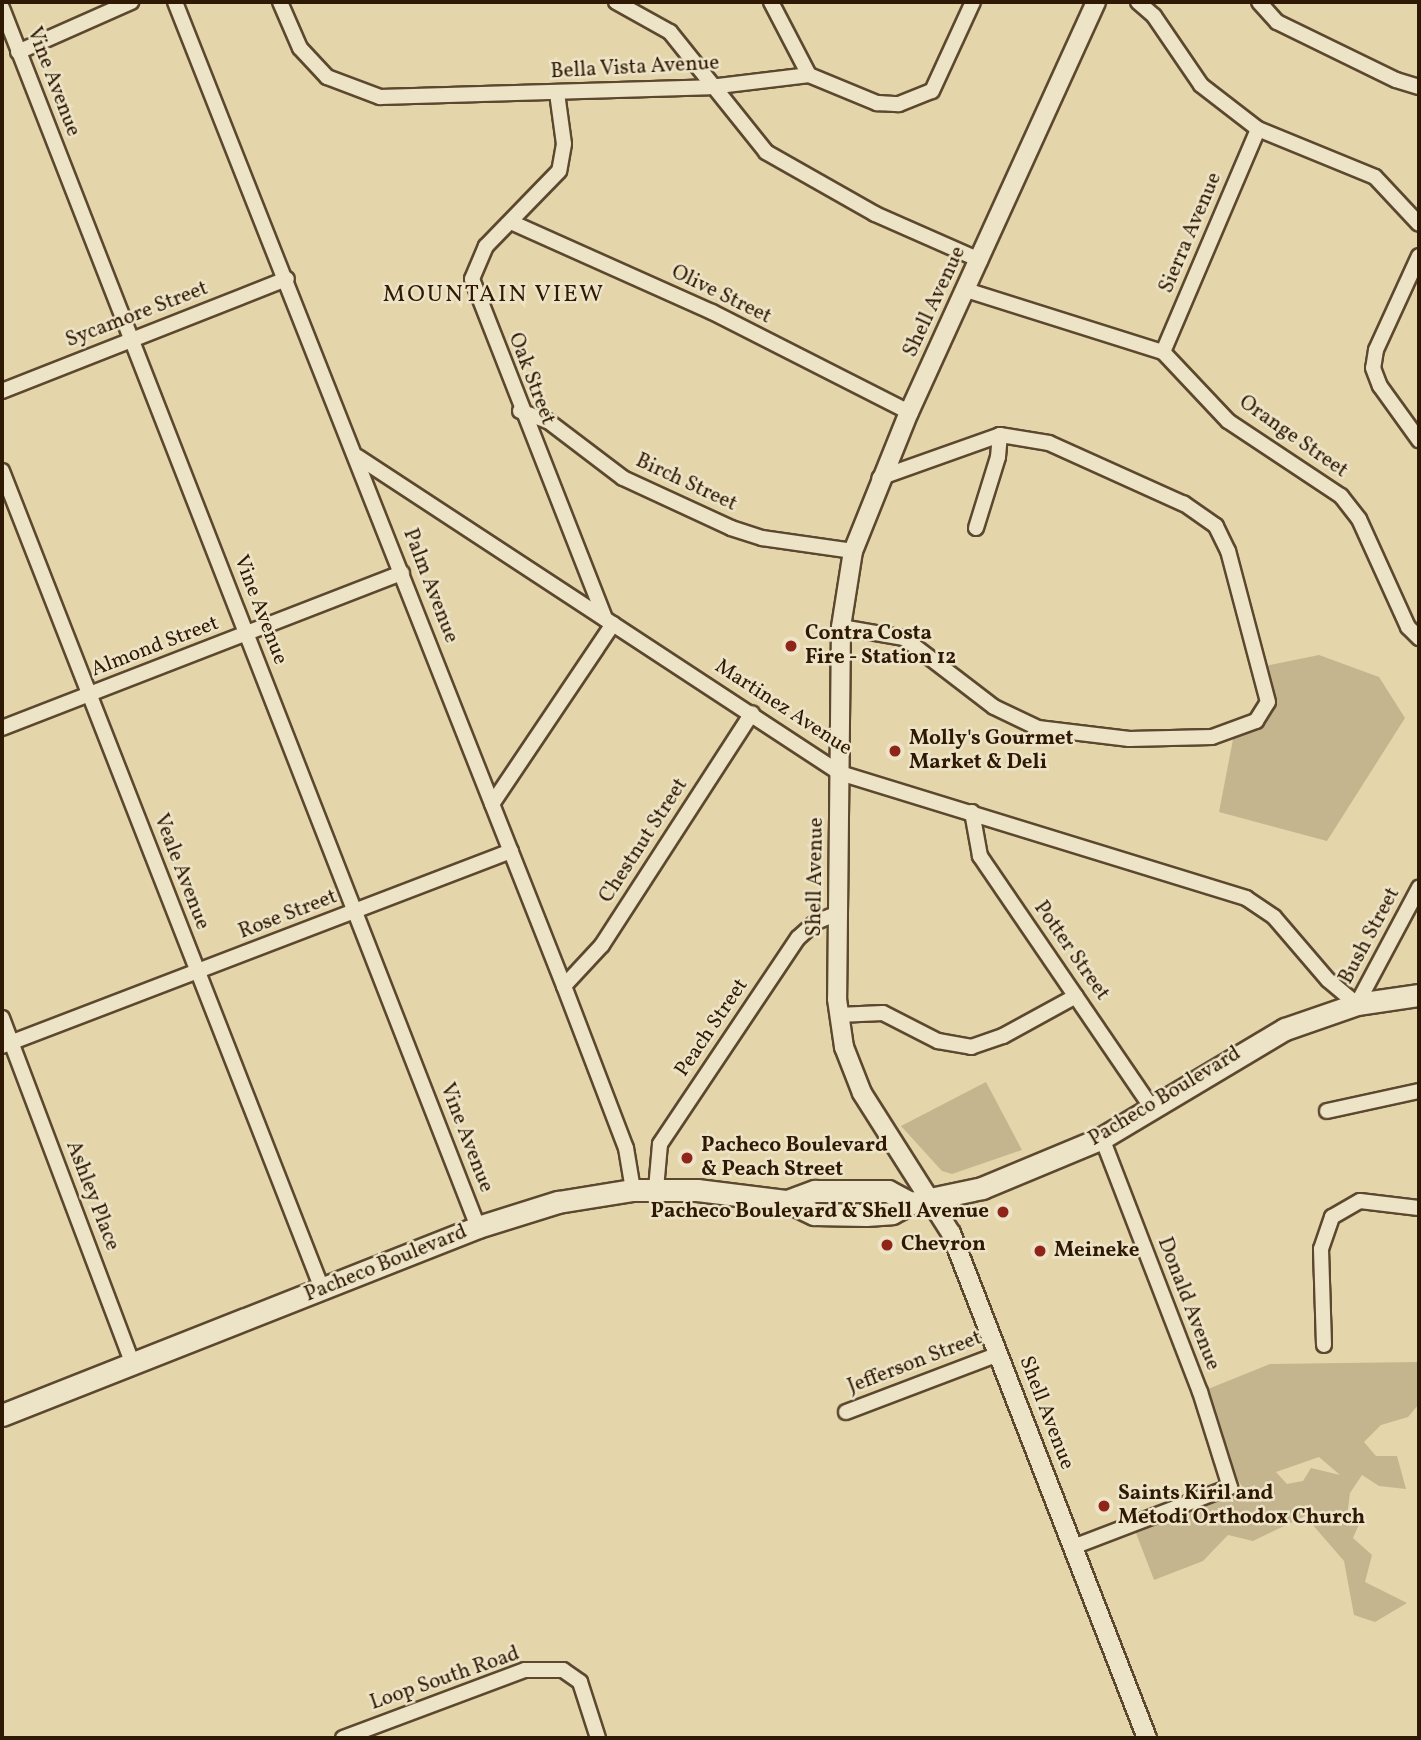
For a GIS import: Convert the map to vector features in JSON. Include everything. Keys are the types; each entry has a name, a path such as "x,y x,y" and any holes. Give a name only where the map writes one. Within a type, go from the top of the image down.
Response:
{"main road":[{"name":"Pacheco Boulevard","path":"2,1415 478,1227 558,1202 656,1189 787,1201 814,1214 847,1216 892,1213 911,1203 933,1201 982,1188 1102,1138 1248,1048 1357,1004 1419,995"}],"street":[{"path":"18,52 131,2"},
{"name":"Palm Avenue","path":"175,2 358,457 564,986 626,1148 633,1190"},
{"name":"Bella Vista Avenue","path":"280,2 300,48 327,77 350,89 380,97 710,87 809,75 877,103 899,104 923,97 943,73 973,2"},
{"path":"617,2 670,32 699,63 710,87 766,152 810,180 980,260"},
{"path":"771,2 809,75"},
{"name":"Shell Avenue","path":"1096,2 879,478 853,551 841,627 838,1015 844,1047 862,1093 951,1233 1147,1738"},
{"path":"1138,2 1154,16 1202,85 1258,129 1375,177 1419,224"},
{"path":"1259,2 1277,22 1395,80 1419,87"},
{"name":"Vine Avenue","path":"2,9 478,1227"},
{"name":"Oak Street","path":"557,93 564,144 559,171 513,223 486,246 472,279 520,411 609,621"},
{"name":"Sierra Avenue","path":"1163,352 1258,129"},
{"name":"Olive Street","path":"513,223 712,312 909,412"},
{"path":"1419,258 1376,350 1373,368 1380,386 1419,440"},
{"name":"Sycamore Street","path":"2,391 287,279"},
{"name":"Orange Street","path":"966,290 1163,352 1228,421 1341,496 1359,519 1408,627 1419,638"},
{"name":"Birch Street","path":"520,411 548,421 623,478 721,524 762,538 853,551"},
{"path":"841,627 904,638 995,707 1038,728 1129,739 1212,737 1256,721 1268,702 1228,551 1216,526 1184,504 1049,443 1000,435 879,478"},
{"path":"976,528 998,457 1000,435"},
{"name":"Martinez Avenue","path":"358,457 840,773 1246,898 1274,917 1328,980 1357,1004"},
{"name":"Veale Avenue","path":"2,471 323,1289"},
{"name":"Almond Street","path":"2,728 402,573"},
{"path":"492,804 609,621"},
{"name":"Chestnut Street","path":"564,986 602,945 752,713"},
{"name":"Potter Street","path":"972,812 980,856 1152,1108"},
{"name":"Rose Street","path":"7,1044 198,973 510,851"},
{"name":"Bush Street","path":"1357,1004 1419,888"},
{"name":"Peach Street","path":"656,1189 660,1144 798,938 816,922 838,913"},
{"path":"838,1015 883,1013 937,1041 971,1047 1003,1036 1076,996"},
{"name":"Ashley Place","path":"2,1017 7,1044 132,1364"},
{"path":"1327,1111 1419,1091"},
{"name":"Donald Avenue","path":"1073,1547 1230,1487 1200,1392 1102,1138"},
{"path":"1324,1345 1321,1249 1332,1217 1360,1200 1419,1208"},
{"name":"Jefferson Street","path":"846,1412 999,1353"},
{"name":"Loop South Road","path":"343,1738 525,1670 563,1670 580,1682 598,1738"}],"shaded area":[{"path":"1319,655 1379,677 1405,718 1327,841 1219,812 1235,729 1268,702 1260,667"},
{"path":"986,1082 1022,1150 952,1174 942,1171 901,1126"},
{"path":"1419,1362 1419,1404 1408,1417 1381,1425 1364,1442 1376,1456 1397,1456 1406,1489 1379,1486 1362,1475 1350,1493 1347,1516 1360,1522 1353,1538 1372,1555 1365,1582 1407,1603 1375,1622 1354,1615 1344,1561 1305,1516 1253,1541 1228,1535 1203,1561 1154,1580 1136,1533 1244,1489 1235,1476 1208,1389 1270,1364","holes":["1319,1457 1340,1475 1311,1468 1303,1481 1287,1484 1276,1472"]}],"place":[{"name":"Contra Costa Fire - Station 12","path":"791,646"},
{"name":"Molly's Gourmet Market & Deli","path":"895,751"},
{"name":"Pacheco Boulevard & Peach Street","path":"687,1158"},
{"name":"Pacheco Boulevard & Shell Avenue","path":"1003,1212"},
{"name":"Chevron","path":"887,1245"},
{"name":"Meineke","path":"1040,1251"},
{"name":"Saints Kiril and Metodi Orthodox Church","path":"1104,1506"}],"district":[{"name":"MOUNTAIN VIEW","path":"494,296"}]}
